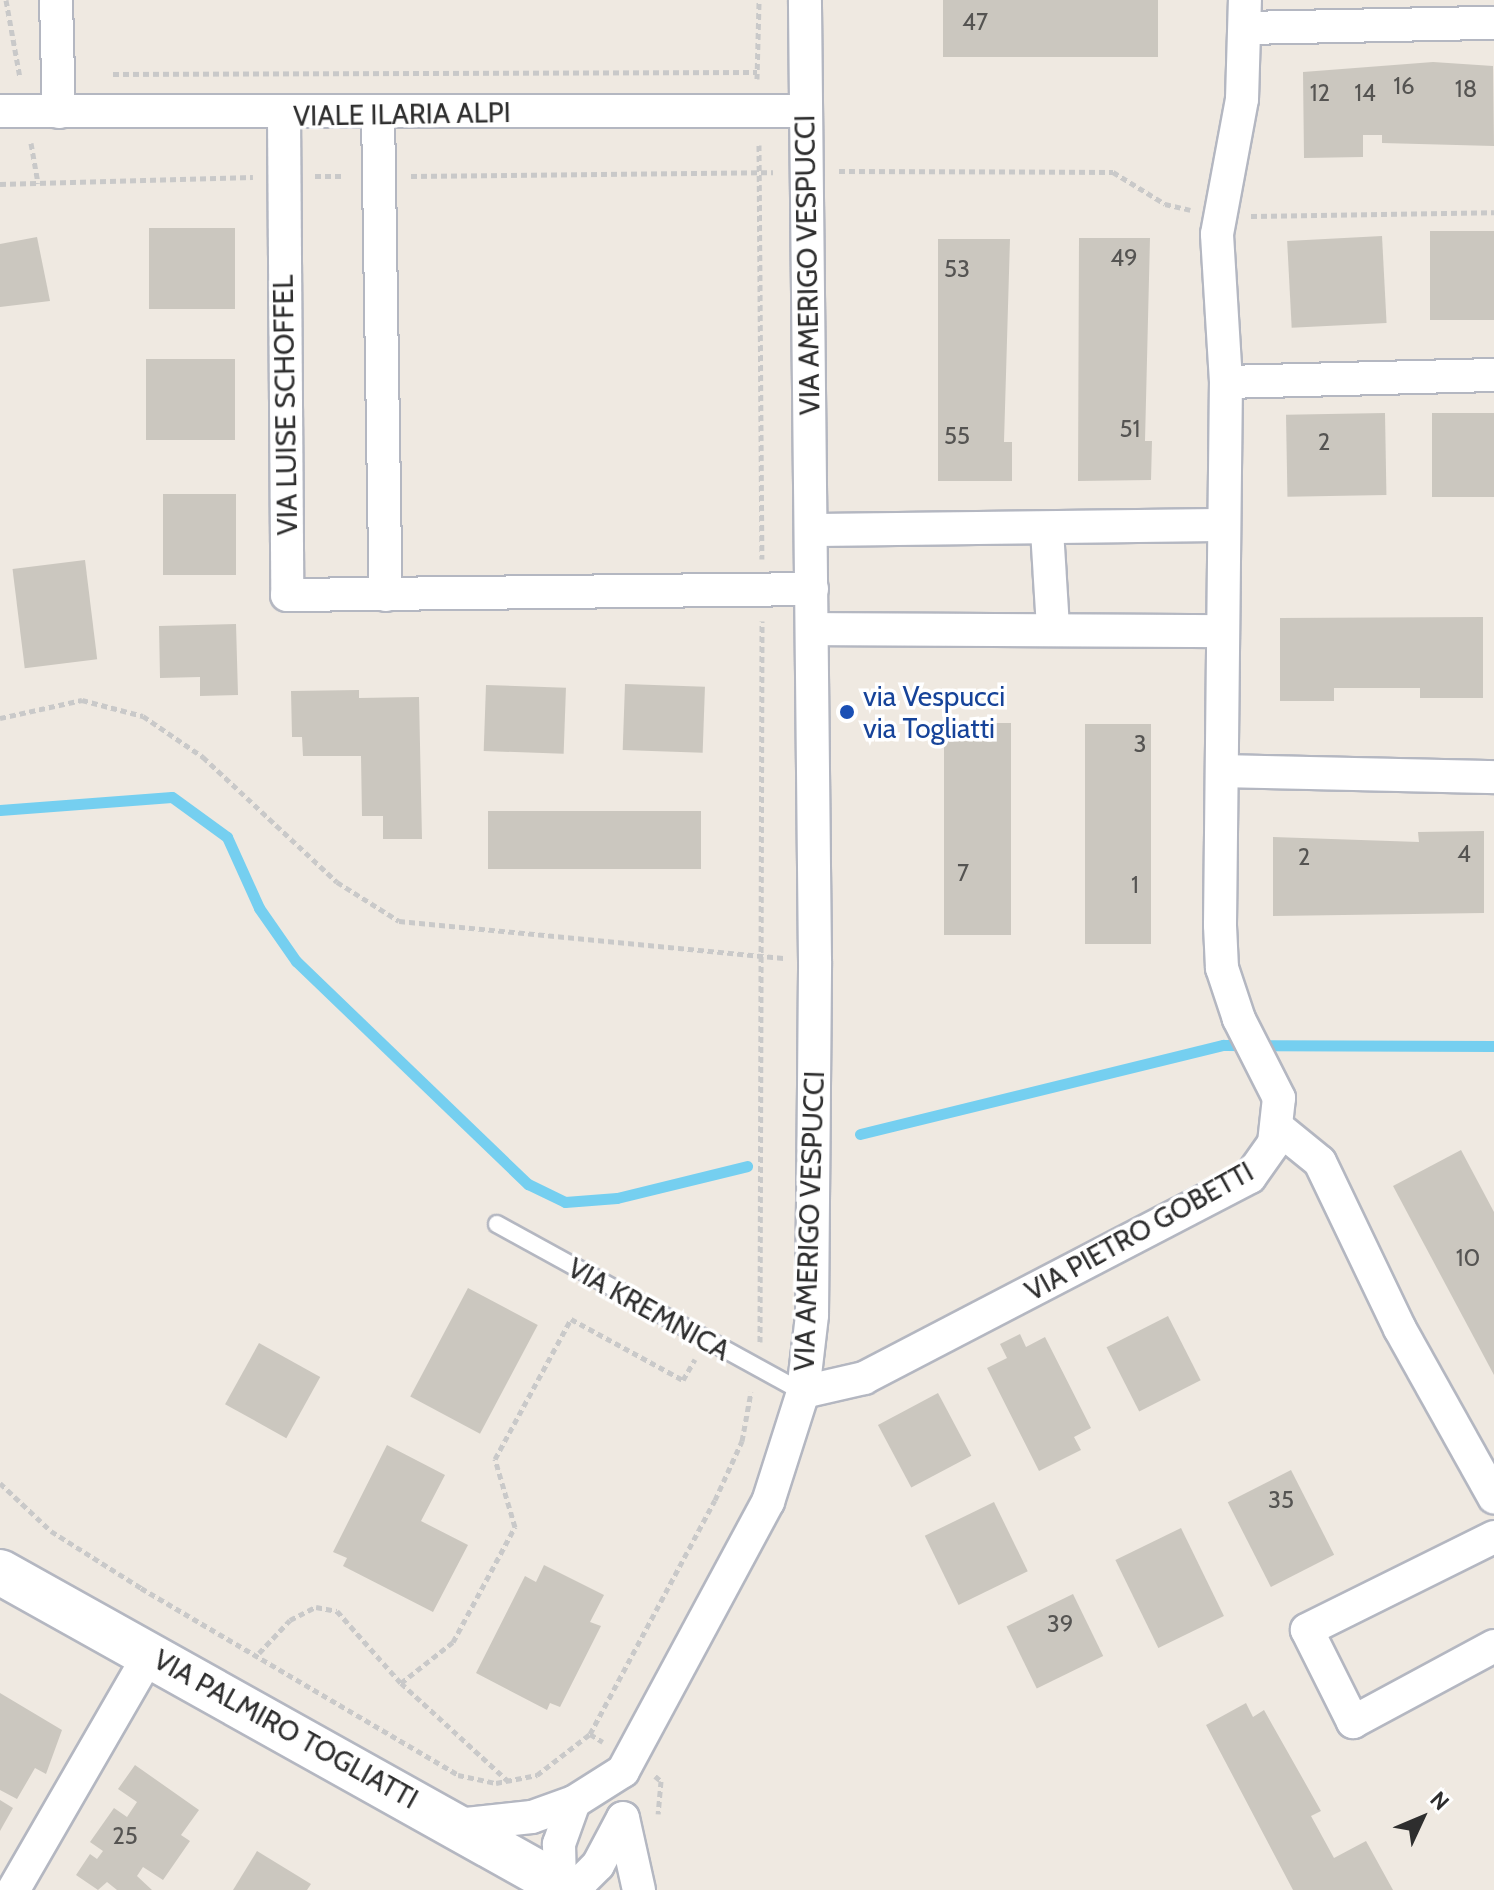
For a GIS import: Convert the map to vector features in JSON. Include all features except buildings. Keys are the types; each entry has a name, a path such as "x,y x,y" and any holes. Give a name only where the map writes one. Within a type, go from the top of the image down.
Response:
{"street":[{"path":"56,0 53,52 59,112"},
{"name":"VIA AMERIGO VESPUCCI","path":"639,1890 623,1818 626,1765 768,1502 803,1392 812,1315 815,961 813,530 803,111 805,0"},
{"path":"1494,23 1245,14 1242,99 1221,217 1226,382 1222,525 1225,771 1222,954 1239,1019 1279,1098 1277,1127 1320,1162 1400,1329 1494,1497"},
{"name":"VIALE ILARIA ALPI","path":"0,111 284,116 378,112 803,111"},
{"path":"378,112 386,595"},
{"name":"VIA LUISE SCHOFFEL","path":"284,116 286,176 281,328 287,595 763,593 812,589"},
{"path":"1226,382 1494,375"},
{"path":"813,530 1047,530 1222,525"},
{"path":"1047,530 1053,629"},
{"path":"813,629 1223,631"},
{"path":"1225,771 1494,777"},
{"name":"VIA PIETRO GOBETTI","path":"803,1392 864,1378 1250,1177 1277,1127"},
{"path":"1494,1537 1307,1630 1353,1722 1494,1646"},
{"name":"VIA PALMIRO TOGLIATTI","path":"0,1572 150,1653 564,1887"},
{"path":"14,1889 150,1653"},
{"name":"VIA AMERIGO VESPUCCI","path":"457,1825 532,1817 574,1802 626,1765"},
{"path":"574,1802 559,1844 564,1887 583,1880 598,1865 623,1818"}],"lane":[{"name":"VIA KREMNICA","path":"497,1224 704,1342 803,1392"}],"path":[{"path":"6,0 15,53 53,52"},
{"path":"0,1483 51,1531 458,1775 508,1781 537,1775 590,1734 721,1488 742,1441 756,1367 765,1288 757,955 763,593 757,72 759,0"},
{"path":"107,74 757,72"},
{"path":"0,184 286,176 1113,172 1165,204 1221,217 1494,212"},
{"path":"0,718 82,700 143,716 203,757 337,882 399,921 815,961"},
{"path":"401,1683 453,1642 515,1527 495,1459 571,1319 683,1380 704,1342"},
{"path":"259,1653 290,1620 316,1607 337,1611 401,1683 508,1781"},
{"path":"590,1734 626,1765 661,1781 658,1822"}],"waterway":[{"path":"0,810 172,797 227,837 259,908 296,961 528,1184 565,1202 617,1198 747,1166"},
{"path":"860,1134 1223,1045 1494,1046"}],"place":[{"name":"via Vespucci via Togliatti","path":"847,712"}]}
